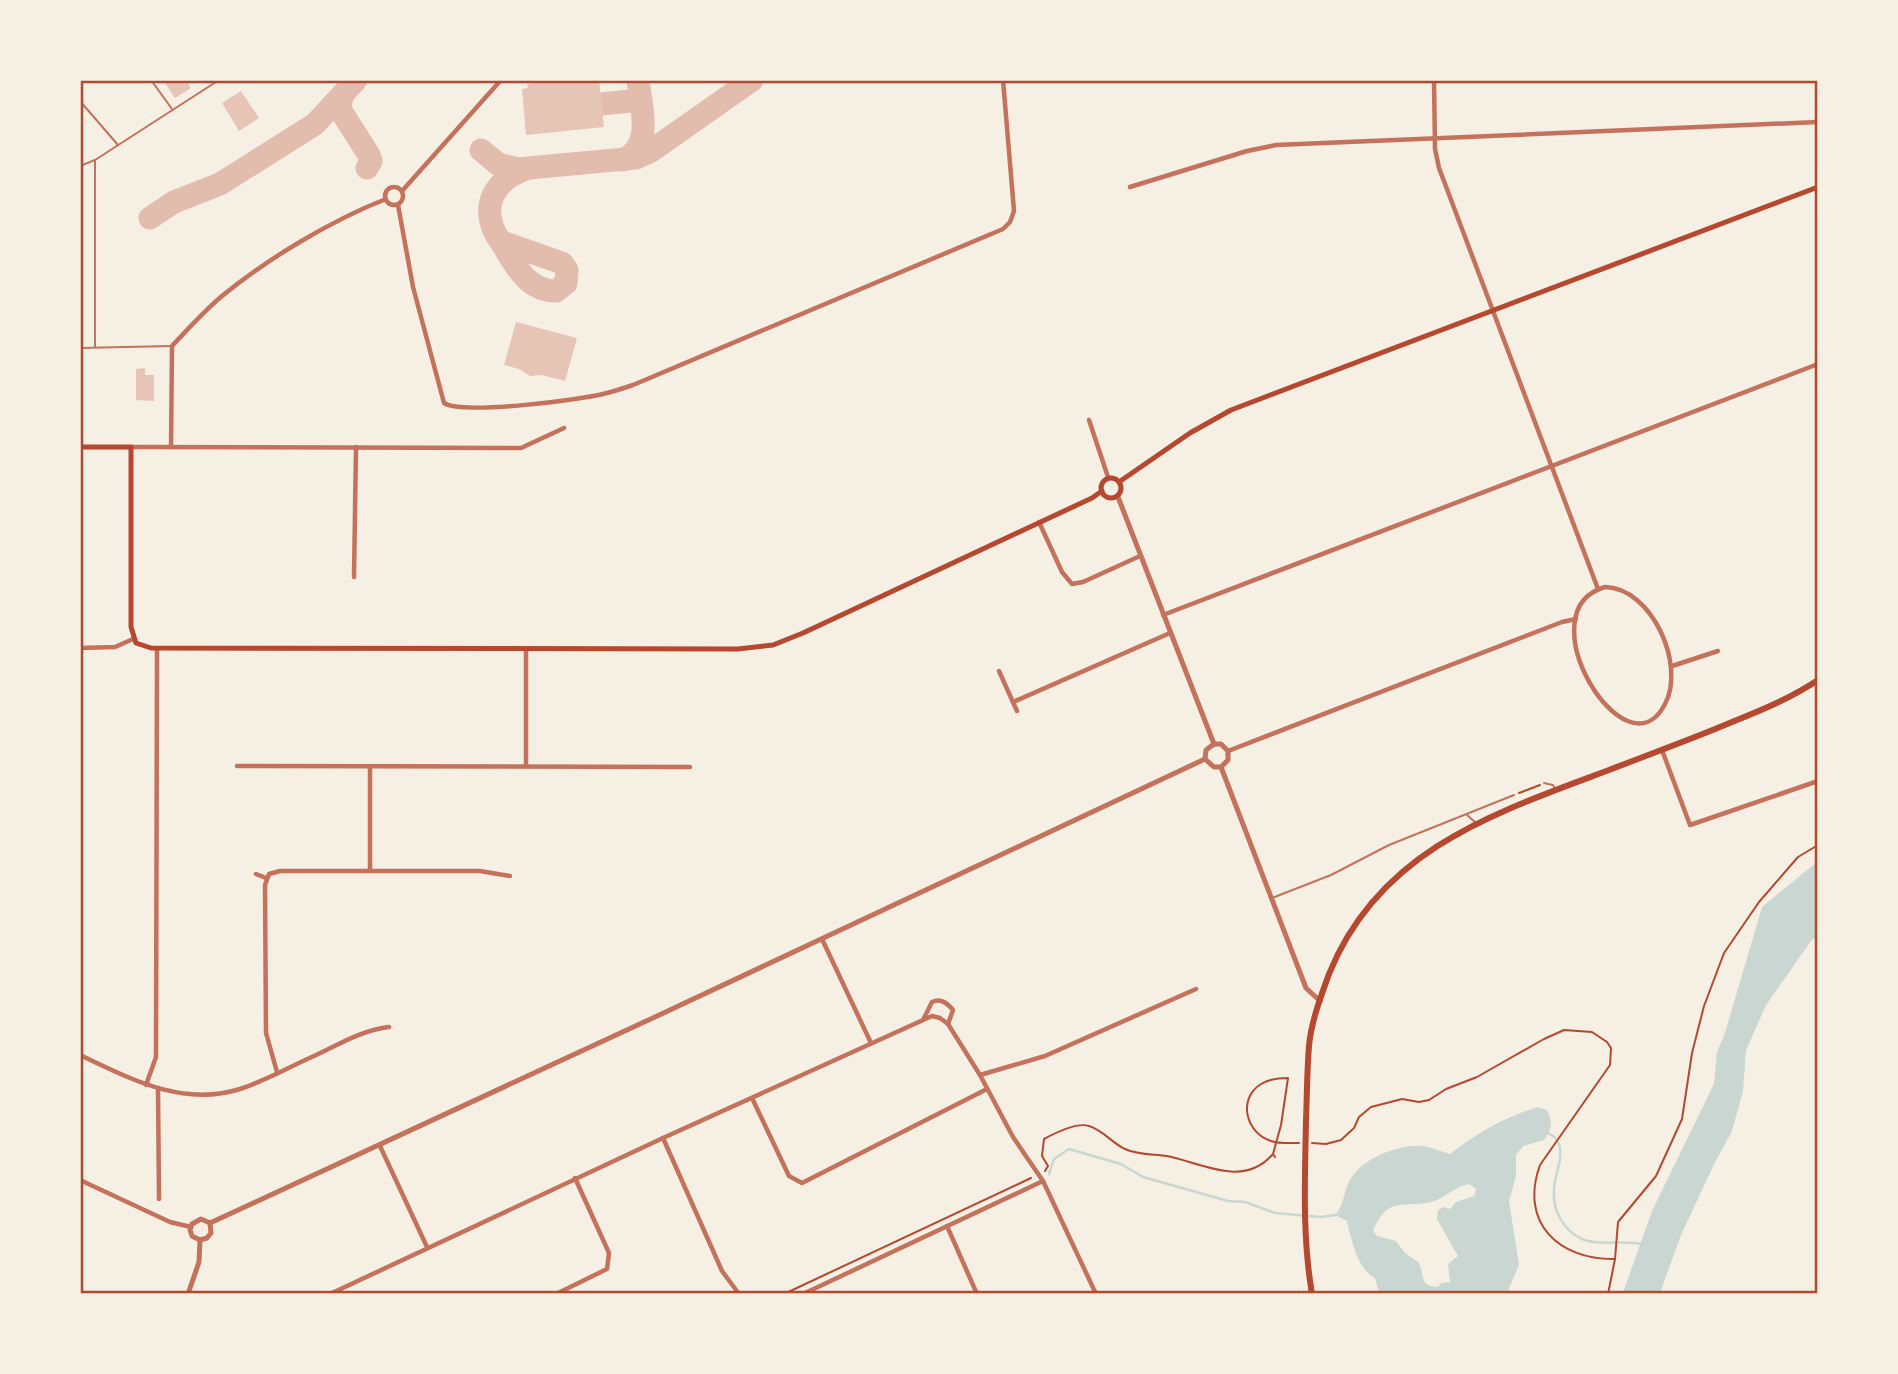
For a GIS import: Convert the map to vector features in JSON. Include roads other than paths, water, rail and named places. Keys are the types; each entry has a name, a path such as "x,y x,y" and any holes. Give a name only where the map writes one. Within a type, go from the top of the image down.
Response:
{"main road":[{"path":"1119,482 1190,433 1223,414 1818,187"},
{"path":"80,447 131,447 133,639 140,646 157,648 737,649 773,645 1092,498 1102,491"},
{"path":"1108,477 1114,477 1119,482 1121,491 1118,497 1109,499 1102,491 1103,482 1108,477"},
{"path":"1312,1293 1304,1220 1309,1043 1320,1001 1341,948 1359,917 1373,900 1435,846 1477,824 1774,704 1818,680"}],"street":[{"path":"398,205 403,199 402,191 501,80"},
{"path":"398,205 413,286 442,399 448,405 458,407 531,404 596,395 625,388 1003,229 1010,222 1014,211 1003,80"},
{"path":"1434,80 1435,138 1439,168 1598,589"},
{"path":"1130,187 1266,146 1818,122"},
{"path":"398,205 389,204 386,193 390,188 396,187 402,191"},
{"path":"171,447 172,346 221,297 242,281 351,214 386,199"},
{"path":"1163,615 1818,365"},
{"path":"1089,420 1108,477"},
{"path":"131,447 520,448 564,428"},
{"path":"354,577 356,447"},
{"path":"1118,497 1214,744"},
{"path":"1039,522 1062,572 1072,584 1083,583 1140,556"},
{"path":"1613,587 1637,600 1658,626 1672,666 1670,692 1663,709 1653,718 1642,723 1626,721 1609,710 1588,681 1578,654 1576,619 1585,598 1598,589 1613,587"},
{"path":"1228,751 1576,619"},
{"path":"1013,702 1170,633"},
{"path":"80,648 115,647 133,639"},
{"path":"146,1085 156,1057 157,648"},
{"path":"526,649 526,766"},
{"path":"1672,666 1717,650"},
{"path":"999,671 1017,710"},
{"path":"1214,744 1224,746 1228,751 1228,760 1222,767 1213,767 1205,759 1206,750 1214,744"},
{"path":"1662,750 1690,825 1818,781"},
{"path":"200,1240 192,1236 191,1227 194,1221 201,1219 210,1223 380,1146 1205,759"},
{"path":"237,766 690,767"},
{"path":"370,767 370,871"},
{"path":"1222,767 1306,988 1320,1001"},
{"path":"257,874 266,877 279,871 480,871 510,876"},
{"path":"266,877 266,1033 277,1072"},
{"path":"822,939 871,1043"},
{"path":"980,1075 1045,1056 1196,989"},
{"path":"924,1018 932,1002 947,1002 953,1010 948,1024"},
{"path":"330,1293 924,1018 936,1016 948,1024 980,1075 1013,1137 1043,1181 1096,1293"},
{"path":"80,1055 158,1089 180,1094 215,1094 239,1089 363,1033 389,1027"},
{"path":"158,1089 159,1199"},
{"path":"752,1098 789,1177 802,1183 987,1089"},
{"path":"663,1138 722,1271 739,1293"},
{"path":"380,1146 428,1247"},
{"path":"556,1293 607,1269 609,1253 575,1178"},
{"path":"80,1180 170,1222 191,1227"},
{"path":"803,1293 1043,1181"},
{"path":"200,1240 209,1236 212,1230 210,1223"},
{"path":"947,1226 977,1293"},
{"path":"188,1293 199,1262 200,1240"}],"lane":[{"path":"151,80 172,110"},
{"path":"80,166 95,160 219,80"},
{"path":"80,102 118,145"},
{"path":"95,160 95,347"},
{"path":"80,348 172,346"},
{"path":"1544,783 1553,785 1556,790"},
{"path":"1271,898 1331,875 1389,845 1514,795"},
{"path":"1466,814 1477,824"}],"waterway":[{"path":"1546,1132 1556,1138 1560,1148 1554,1198 1560,1219 1570,1231 1588,1241 1641,1244"},
{"path":"1049,1174 1054,1159 1069,1149 1121,1164 1143,1177 1228,1201 1245,1202 1275,1213 1320,1217 1336,1215"}]}
